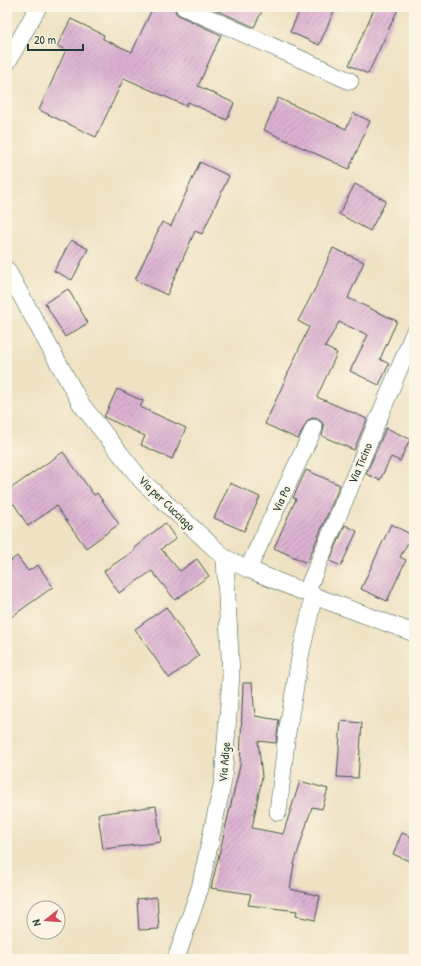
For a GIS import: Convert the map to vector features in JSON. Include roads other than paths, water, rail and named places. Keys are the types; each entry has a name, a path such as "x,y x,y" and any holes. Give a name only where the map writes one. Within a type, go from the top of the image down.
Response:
{"street":[{"path":"7,63 38,7"},
{"path":"184,7 350,81"},
{"name":"Via per Cucciago","path":"7,270 81,404 142,481 225,558 309,594 414,633"},
{"name":"Via Ticino","path":"278,812 287,733 301,652 311,609 309,594 414,333"},
{"name":"Via Po","path":"248,569 314,428"},
{"name":"Via Adige","path":"176,959 200,888 223,781 231,676 225,558"}]}
